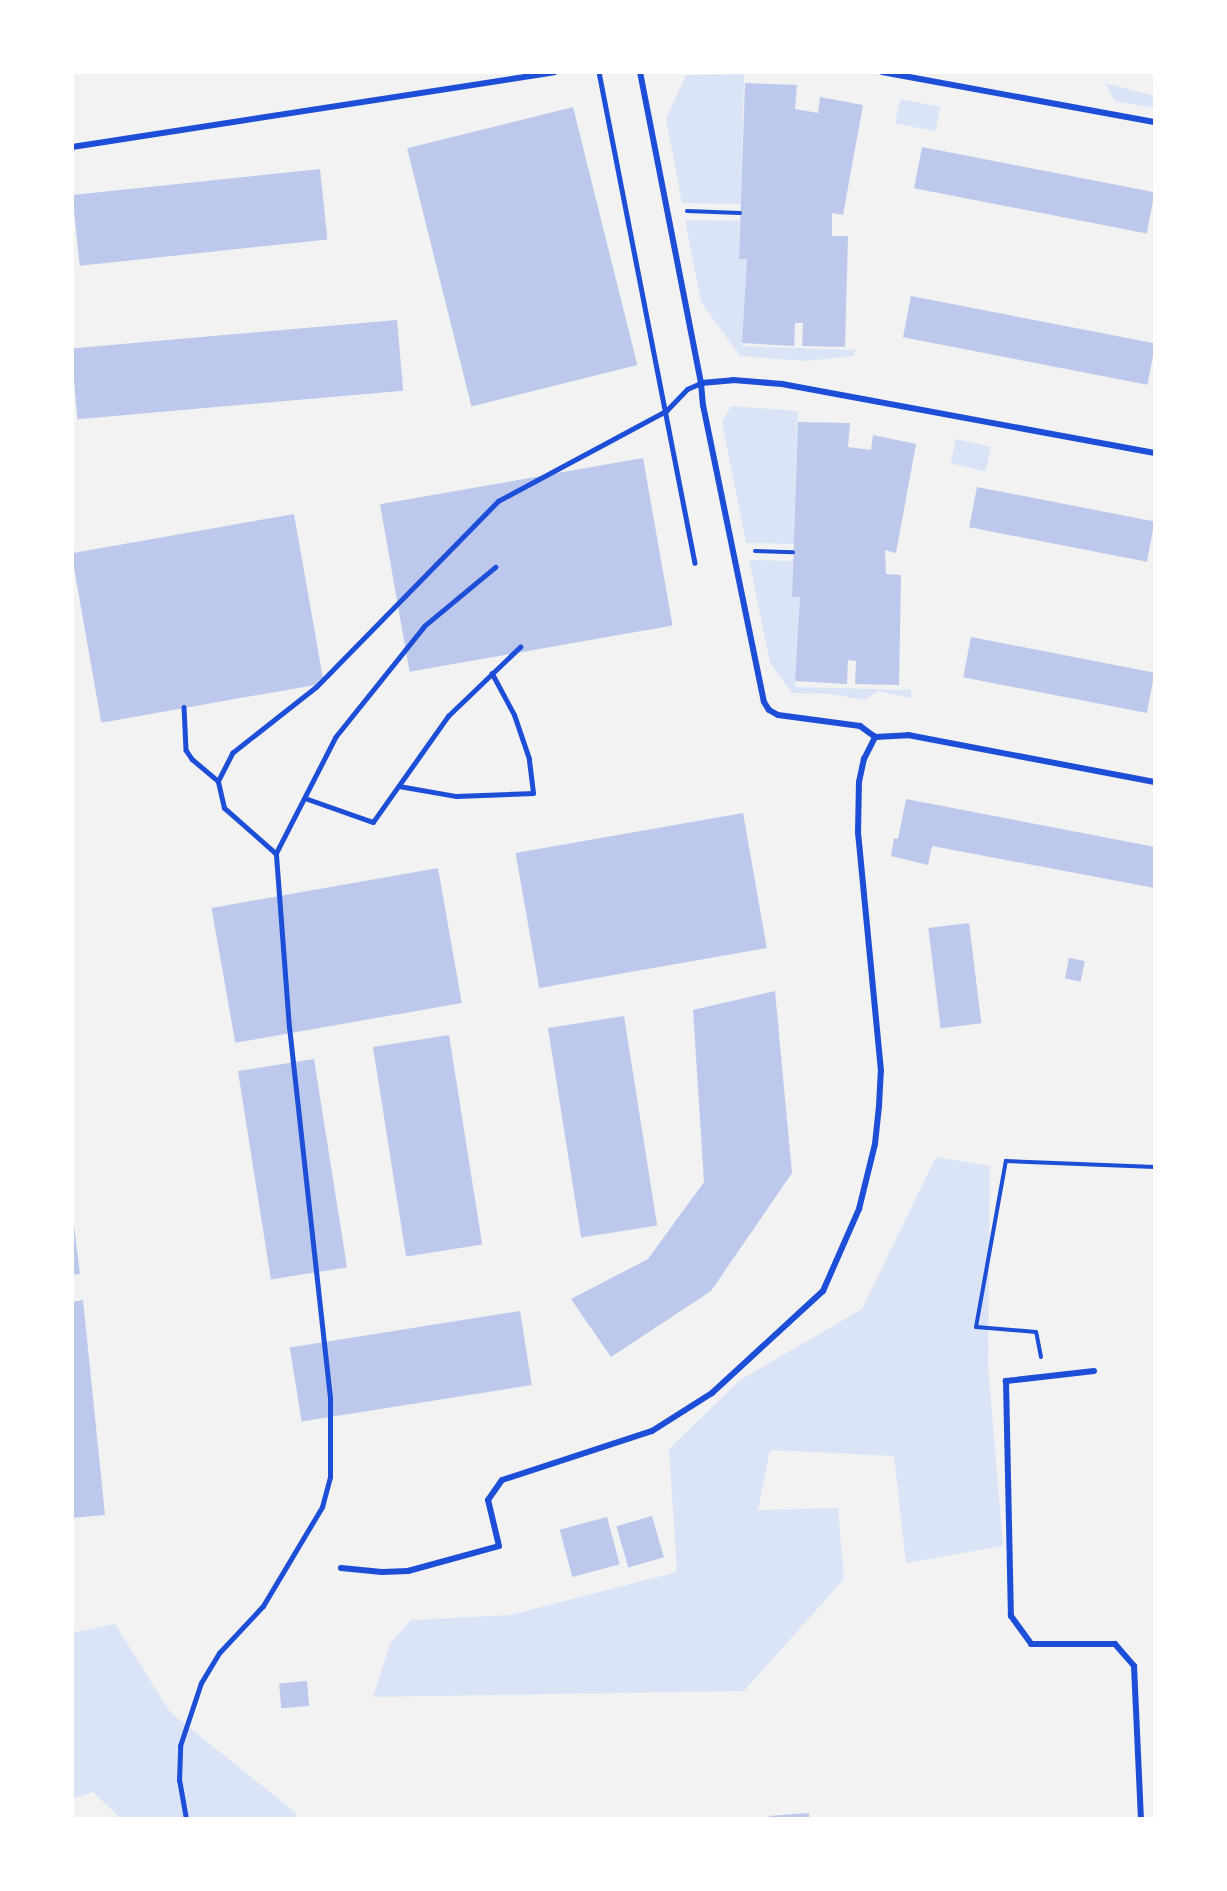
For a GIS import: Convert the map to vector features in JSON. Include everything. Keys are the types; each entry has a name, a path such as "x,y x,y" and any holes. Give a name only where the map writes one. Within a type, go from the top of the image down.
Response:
{"street":[{"path":"72,147 554,72"},
{"path":"640,72 701,383 703,405 764,702 769,710 778,715 860,726 875,737 908,735 1155,782"},
{"path":"882,72 1155,122"},
{"path":"701,383 733,380 782,384 1155,453"},
{"path":"341,1568 382,1572 408,1571 499,1546 488,1500 502,1480 652,1431 712,1393 823,1291 858,1209 875,1144 879,1106 881,1071 858,833 859,782 864,759 875,737"},
{"path":"1094,1371 1006,1381 1011,1616 1031,1644 1114,1644 1134,1666 1141,1819"}],"lane":[{"path":"599,72 695,563"},
{"path":"218,781 232,753 316,687 498,501 666,411 687,389 701,383"},
{"path":"186,1819 179,1780 180,1746 201,1683 219,1653 263,1606 322,1507 330,1477 330,1398 289,1028 276,854 336,737 425,626 496,567"},
{"path":"305,798 373,822 448,716 520,648"},
{"path":"399,786 456,796 533,794 529,759 518,726 492,674"},
{"path":"184,707 186,750 192,759 218,781 224,808 276,854"}],"path":[{"path":"679,211 740,213"},
{"path":"744,551 793,552"},
{"path":"1045,1376 1036,1332 976,1327 1006,1161 1155,1167"}],"shaded area":[{"path":"744,74 741,204 682,203 666,119 686,75"},
{"path":"1105,83 1155,96 1155,108 1115,101"},
{"path":"900,99 940,107 935,131 895,124"},
{"path":"685,220 740,221 739,258 747,259 742,346 855,350 854,356 806,361 740,356 701,302"},
{"path":"731,406 798,411 794,544 746,543 722,422"},
{"path":"956,439 991,447 985,471 950,463"},
{"path":"749,560 793,561 792,597 800,597 795,687 911,690 911,698 878,691 865,700 830,694 792,693 770,663"},
{"path":"936,1157 990,1166 988,1364 1003,1546 906,1563 894,1456 770,1450 758,1510 838,1508 844,1579 744,1691 373,1697 390,1644 411,1620 510,1615 677,1572 669,1449 740,1380 862,1309"},
{"path":"115,1624 170,1712 296,1813 295,1819 121,1819 93,1792 72,1799 72,1633"}],"building":[{"path":"745,83 797,85 795,109 818,113 820,97 863,105 843,215 832,213 832,236 848,236 845,347 802,346 803,323 795,323 794,346 742,343 747,259 739,259"},
{"path":"573,107 637,365 471,406 407,148"},
{"path":"922,147 1155,192 1147,233 914,188"},
{"path":"320,169 327,240 80,266 72,195"},
{"path":"911,296 1155,343 1147,385 903,337"},
{"path":"397,320 403,391 77,419 72,348"},
{"path":"798,422 850,423 848,447 871,450 873,435 916,444 896,553 885,550 886,574 901,575 899,685 855,684 856,661 848,660 847,684 795,681 800,597 792,597"},
{"path":"643,458 673,625 410,672 380,504"},
{"path":"977,487 1155,522 1147,562 969,527"},
{"path":"294,514 324,683 101,723 72,553"},
{"path":"971,637 1155,673 1147,713 963,677"},
{"path":"906,799 1155,847 1155,888 932,846 928,865 891,856 894,838 898,839"},
{"path":"743,813 767,948 539,988 516,853"},
{"path":"438,868 462,1003 235,1043 211,908"},
{"path":"969,923 981,1023 941,1028 928,928"},
{"path":"1069,958 1085,961 1081,982 1065,979"},
{"path":"775,991 792,1173 711,1291 611,1357 571,1299 648,1259 704,1182 693,1010"},
{"path":"624,1016 657,1225 581,1237 548,1028"},
{"path":"449,1035 482,1244 406,1256 373,1047"},
{"path":"314,1059 347,1267 271,1279 238,1071"},
{"path":"72,1209 80,1274 72,1275"},
{"path":"83,1300 105,1515 72,1518 72,1302"},
{"path":"520,1311 532,1385 302,1422 290,1347"},
{"path":"652,1516 664,1557 628,1568 616,1526"},
{"path":"607,1517 620,1564 572,1577 560,1530"},
{"path":"307,1681 309,1706 281,1708 279,1683"},
{"path":"809,1813 809,1819 769,1819 769,1816"}]}
